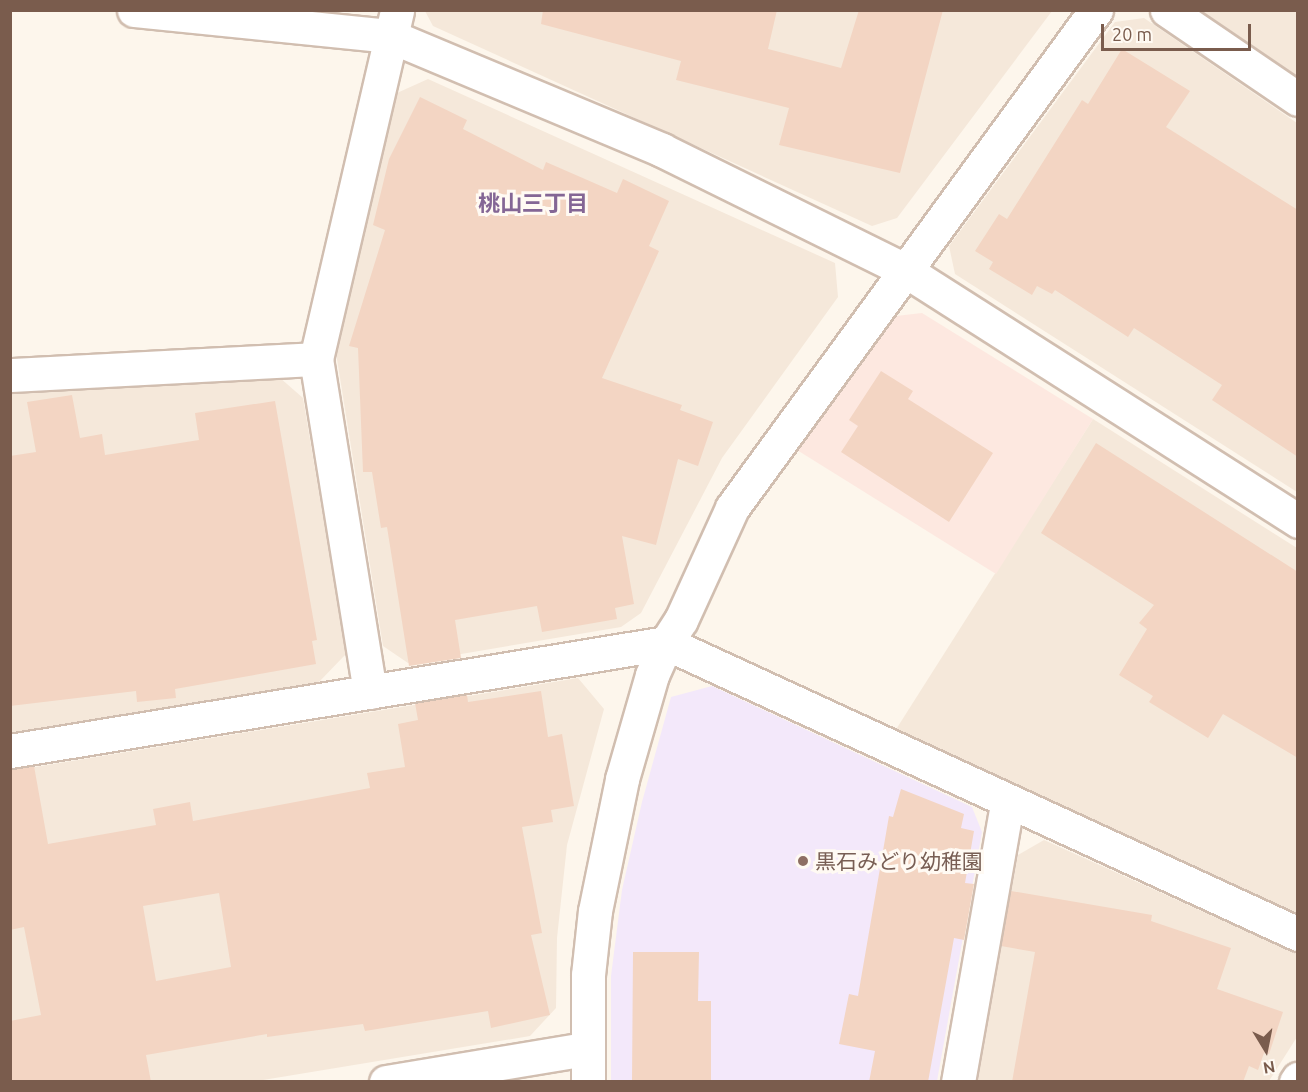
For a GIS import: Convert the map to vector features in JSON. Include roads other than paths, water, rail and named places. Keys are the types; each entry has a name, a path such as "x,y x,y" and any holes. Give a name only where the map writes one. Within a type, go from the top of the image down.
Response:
{"street":[{"path":"134,10 393,23 662,150 903,269 1298,521"},
{"path":"588,1082 586,1049 588,975 607,849 652,675 666,643 681,620 732,508 903,269 1096,10"},
{"path":"1167,10 1298,99"},
{"path":"370,692 316,359 393,23"},
{"path":"10,375 316,359"},
{"path":"10,751 666,643 1007,803 1298,934"},
{"path":"958,1082 1007,803"},
{"path":"386,1082 586,1049"}],"place":[{"name":"黒石みどり幼稚園","path":"803,861"}],"district":[{"name":"桃山三丁目","path":"533,203"}]}
